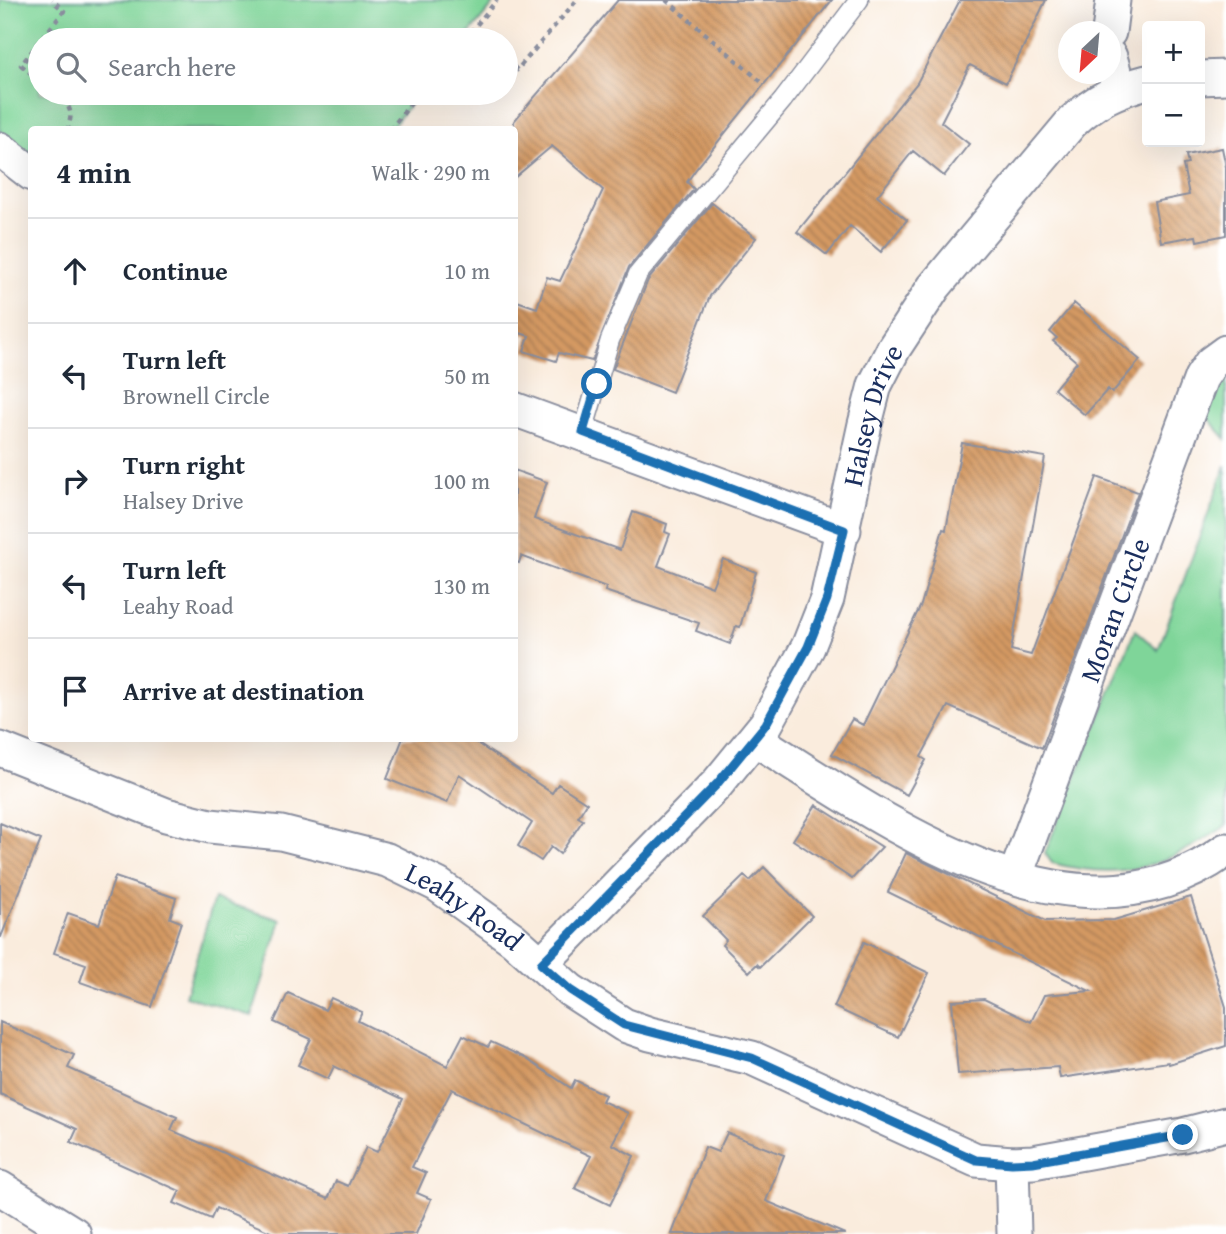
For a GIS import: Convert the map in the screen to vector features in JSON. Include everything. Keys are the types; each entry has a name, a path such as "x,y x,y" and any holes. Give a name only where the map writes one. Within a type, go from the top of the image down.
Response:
{"street":[{"path":"1110,21 1113,0"},
{"path":"1121,70 1133,86"},
{"path":"1205,78 1226,77"},
{"name":"Halsey Drive","path":"541,964 676,827 755,739 808,647 827,599 875,386 913,316 1072,122 1096,100 1133,86"},
{"path":"0,149 28,171"},
{"name":"Moran Circle","path":"1015,877 1201,378 1211,363 1226,352"},
{"path":"518,410 844,530"},
{"path":"755,739 890,824 935,846 1015,877 1062,889 1101,892 1174,879 1205,865 1226,850"},
{"name":"Leahy Road","path":"0,749 166,815 210,826 281,833 387,860 438,884 541,964 570,990 624,1025 752,1058 976,1160 1012,1163 1183,1135 1226,1124"},
{"path":"1012,1163 1014,1234"},
{"path":"0,1188 74,1234"}],"lane":[{"path":"583,432 610,340 638,274 783,100 859,0"}],"path":[{"path":"50,28 64,11 52,0"},
{"path":"474,28 497,0"},
{"path":"518,69 577,0"},
{"path":"666,0 783,100"},
{"path":"28,56 21,65 28,71"},
{"path":"69,105 72,114 69,126"},
{"path":"393,126 410,105"}],"green space":[{"path":"0,0 497,0 474,28 28,28 28,105 409,105 392,126 28,126 28,172 0,149"},
{"path":"1226,375 1226,439 1206,416"},
{"path":"1226,465 1226,826 1183,851 1143,867 1101,871 1052,863 1045,853 1135,630 1158,650"},
{"path":"214,899 281,920 252,1016 185,996"}],"building":[{"path":"618,0 832,0 696,169 687,182 694,189 629,267 592,361 559,353 556,361 524,351 529,336 518,332 518,301 537,308 547,277 560,281 603,190 552,146 518,175 518,126 514,126 514,121"},
{"path":"960,0 1046,0 1006,83 970,65 941,122 969,144 944,176 913,151 877,196 907,220 881,252 850,226 827,255 797,232 917,83"},
{"path":"1222,148 1226,167 1226,235 1197,241 1196,236 1161,242 1154,202 1189,195 1183,165 1188,164 1186,155"},
{"path":"712,203 756,238 710,296 672,392 613,369 648,280"},
{"path":"1074,303 1140,360 1112,393 1108,389 1085,415 1054,389 1077,362 1053,341 1057,338 1050,332"},
{"path":"962,443 1045,457 1011,650 1031,655 1097,477 1138,492 1042,748 948,706 921,757 926,760 907,795 832,754 852,719 863,725 921,605 943,529 946,530"},
{"path":"518,471 547,482 534,519 620,550 633,512 667,524 665,532 670,534 658,566 712,587 723,559 756,572 740,627 736,626 730,644 696,631 699,623 605,591 606,587 521,556 519,563"},
{"path":"401,742 475,742 552,793 558,784 587,803 578,817 583,820 560,854 551,847 541,861 518,846 532,823 459,774 447,803 387,779"},
{"path":"816,805 882,847 852,879 793,840"},
{"path":"0,823 41,840 1,937 0,937"},
{"path":"906,853 1045,921 1114,920 1191,897 1226,1007 1226,1046 1169,1064 1168,1062 1060,1078 1058,1067 958,1074 952,1001 984,999 1031,1022 1044,995 1090,991 888,892"},
{"path":"764,867 812,916 760,967 757,964 749,972 722,945 726,940 703,916 744,876 750,881"},
{"path":"115,877 176,898 170,918 181,922 152,1007 80,982 86,964 54,953 68,913 99,924"},
{"path":"864,942 929,973 898,1037 834,1007"},
{"path":"288,993 325,1010 331,998 362,1012 358,1021 447,1066 463,1035 488,1047 491,1042 525,1058 571,1088 575,1080 605,1095 602,1101 628,1113 612,1144 634,1156 610,1205 575,1188 591,1156 452,1089 412,1167 426,1173 417,1193 431,1199 416,1234 275,1234 216,1208 211,1219 174,1203 180,1191 71,1142 77,1129 0,1094 0,1022 74,1055 68,1068 177,1117 171,1130 328,1199 336,1181 348,1186 366,1147 377,1152 403,1099 334,1066 328,1079 298,1065 311,1039 274,1022"},
{"path":"727,1133 784,1155 766,1201 845,1234 672,1234 705,1147 718,1152"}],"route":[{"path":"597,384 583,432 844,530 827,599 808,647 766,724 717,784 541,964 570,990 624,1025 650,1034 752,1058 976,1160 1033,1162 1183,1135"}]}
